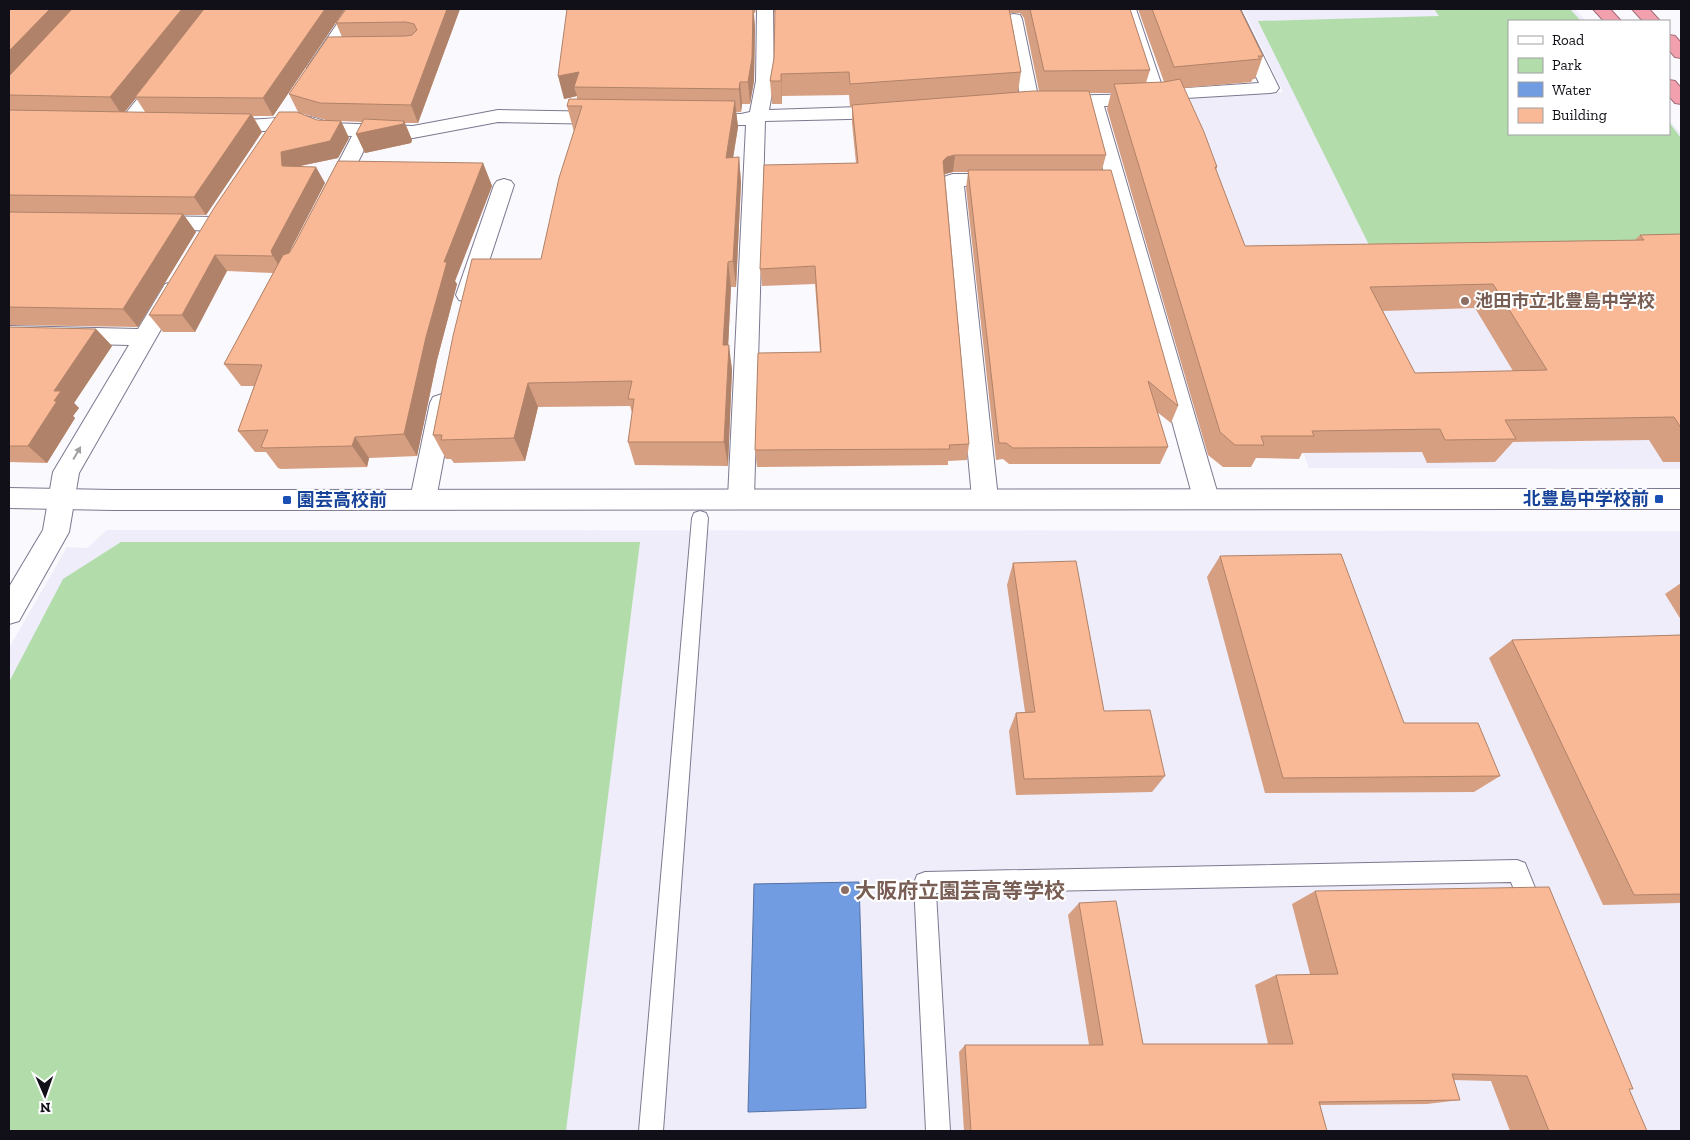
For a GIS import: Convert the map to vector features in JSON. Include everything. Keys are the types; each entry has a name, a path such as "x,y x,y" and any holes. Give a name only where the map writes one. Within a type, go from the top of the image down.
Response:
{"highway":[{"path":"1601,9 1611,20"},
{"path":"1640,9 1651,20"},
{"path":"1670,41 1681,54"},
{"path":"1670,86 1681,99"}],"street":[{"path":"307,82 355,9"},
{"path":"1128,9 1157,99"},
{"path":"1010,103 1157,99 1186,93 1270,88 1232,9"},
{"path":"741,498 755,124 759,116 768,62 765,19"},
{"path":"1014,19 1030,101"},
{"path":"329,48 348,48"},
{"path":"148,122 120,122 176,62"},
{"path":"1094,102 1107,180 1206,498"},
{"path":"682,119 741,120 759,116 852,115 911,110"},
{"path":"206,124 264,126 285,115"},
{"path":"285,115 295,120 310,122 326,129 414,132 498,116 624,118"},
{"path":"264,146 285,115"},
{"path":"324,209 364,131"},
{"path":"986,498 953,180 1020,180"},
{"path":"463,313 472,275 504,185"},
{"path":"135,223 218,216 198,248"},
{"path":"9,612 56,532 66,472 183,273"},
{"path":"9,334 144,337"},
{"path":"423,499 447,378"},
{"path":"9,498 1681,499"}],"lane":[{"path":"651,1131 700,518"},
{"path":"938,1131 925,883 1517,871 1539,925"}],"shaded area":[{"name":"池田市立北豊島中学校","path":"1243,9 1575,9 1585,20 1508,20 1508,135 1670,135 1670,121 1681,134 1681,469 1309,468 1176,102 1186,98 1283,92"},
{"name":"大阪府立園芸高等学校","path":"107,530 1681,531 1681,1131 9,1131 9,648 67,547 87,548"}],"green space":[{"path":"1434,9 1570,9 1580,20 1508,20 1508,135 1670,135 1670,123 1681,138 1681,247 1371,249 1258,21 1439,16"},
{"path":"121,542 640,542 566,1131 9,1131 9,682 63,579"}],"water":[{"path":"859,882 866,1108 748,1112 754,884"}],"building":[{"path":"9,9 50,9 9,51"},
{"path":"72,9 182,9 110,97 9,95 9,76"},
{"path":"204,9 325,9 263,98 135,97"},
{"path":"346,9 447,9 411,105 320,103 289,94 328,37 406,36 412,35 417,30 414,24 406,22 336,23"},
{"path":"567,9 753,9 752,58 748,82 740,82 739,89 574,87 579,72 558,76"},
{"path":"775,9 1009,9 1021,72 850,84 849,72 781,74 781,81 770,81 774,58"},
{"path":"1030,9 1130,9 1150,70 1044,71"},
{"path":"1152,9 1240,9 1263,56 1258,56 1260,59 1174,67"},
{"path":"1180,79 1204,132 1245,246 1644,240 1640,235 1681,234 1681,428 1674,417 1505,420 1516,439 1445,440 1440,429 1312,431 1314,436 1261,436 1264,445 1235,445 1220,432 1114,84 1164,82","holes":["1493,284 1547,370 1415,373 1370,287"]},
{"path":"1033,91 1089,91 1106,155 955,155 947,157 943,161 969,444 949,445 950,449 755,450 758,353 821,352 815,266 760,269 764,165 858,163 852,105"},
{"path":"569,99 735,101 726,158 739,157 733,261 728,262 723,345 729,345 724,442 628,442 634,399 628,399 632,381 528,383 514,438 441,440 442,435 433,435 453,336 472,259 541,259 559,178 582,106 567,106"},
{"path":"9,110 251,114 194,197 9,195"},
{"path":"279,112 297,112 317,120 341,121 330,141 281,152 282,166 316,167 271,251 273,256 215,255 182,315 149,315 214,208"},
{"path":"364,119 404,121 403,124 356,134"},
{"path":"338,161 483,163 444,262 447,262 426,337 404,434 355,437 352,446 264,448 261,447 268,430 238,431 262,365 224,364 283,255 289,253 293,247"},
{"path":"968,170 1111,170 1178,406 1148,381 1168,447 1013,448 1006,443 999,443"},
{"path":"9,212 183,214 123,309 9,307"},
{"path":"9,327 96,329 54,391 61,391 54,401 57,401 28,446 9,446"},
{"path":"1341,554 1404,723 1478,723 1500,776 1283,778 1220,556"},
{"path":"1076,561 1104,711 1150,710 1165,776 1024,779 1016,713 1035,712 1013,563"},
{"path":"1681,635 1681,894 1634,895 1512,640"},
{"path":"1549,887 1633,1089 1629,1089 1647,1131 1549,1131 1527,1076 1452,1074 1460,1100 1319,1102 1327,1131 971,1131 965,1045 1103,1045 1079,903 1116,901 1143,1044 1293,1044 1276,975 1338,974 1315,891"}],"place":[{"name":"池田市立北豊島中学校","path":"1465,301"},
{"name":"北豊島中学校前","path":"1659,499"},
{"name":"園芸高校前","path":"287,500"},
{"name":"大阪府立園芸高等学校","path":"845,890"}]}
